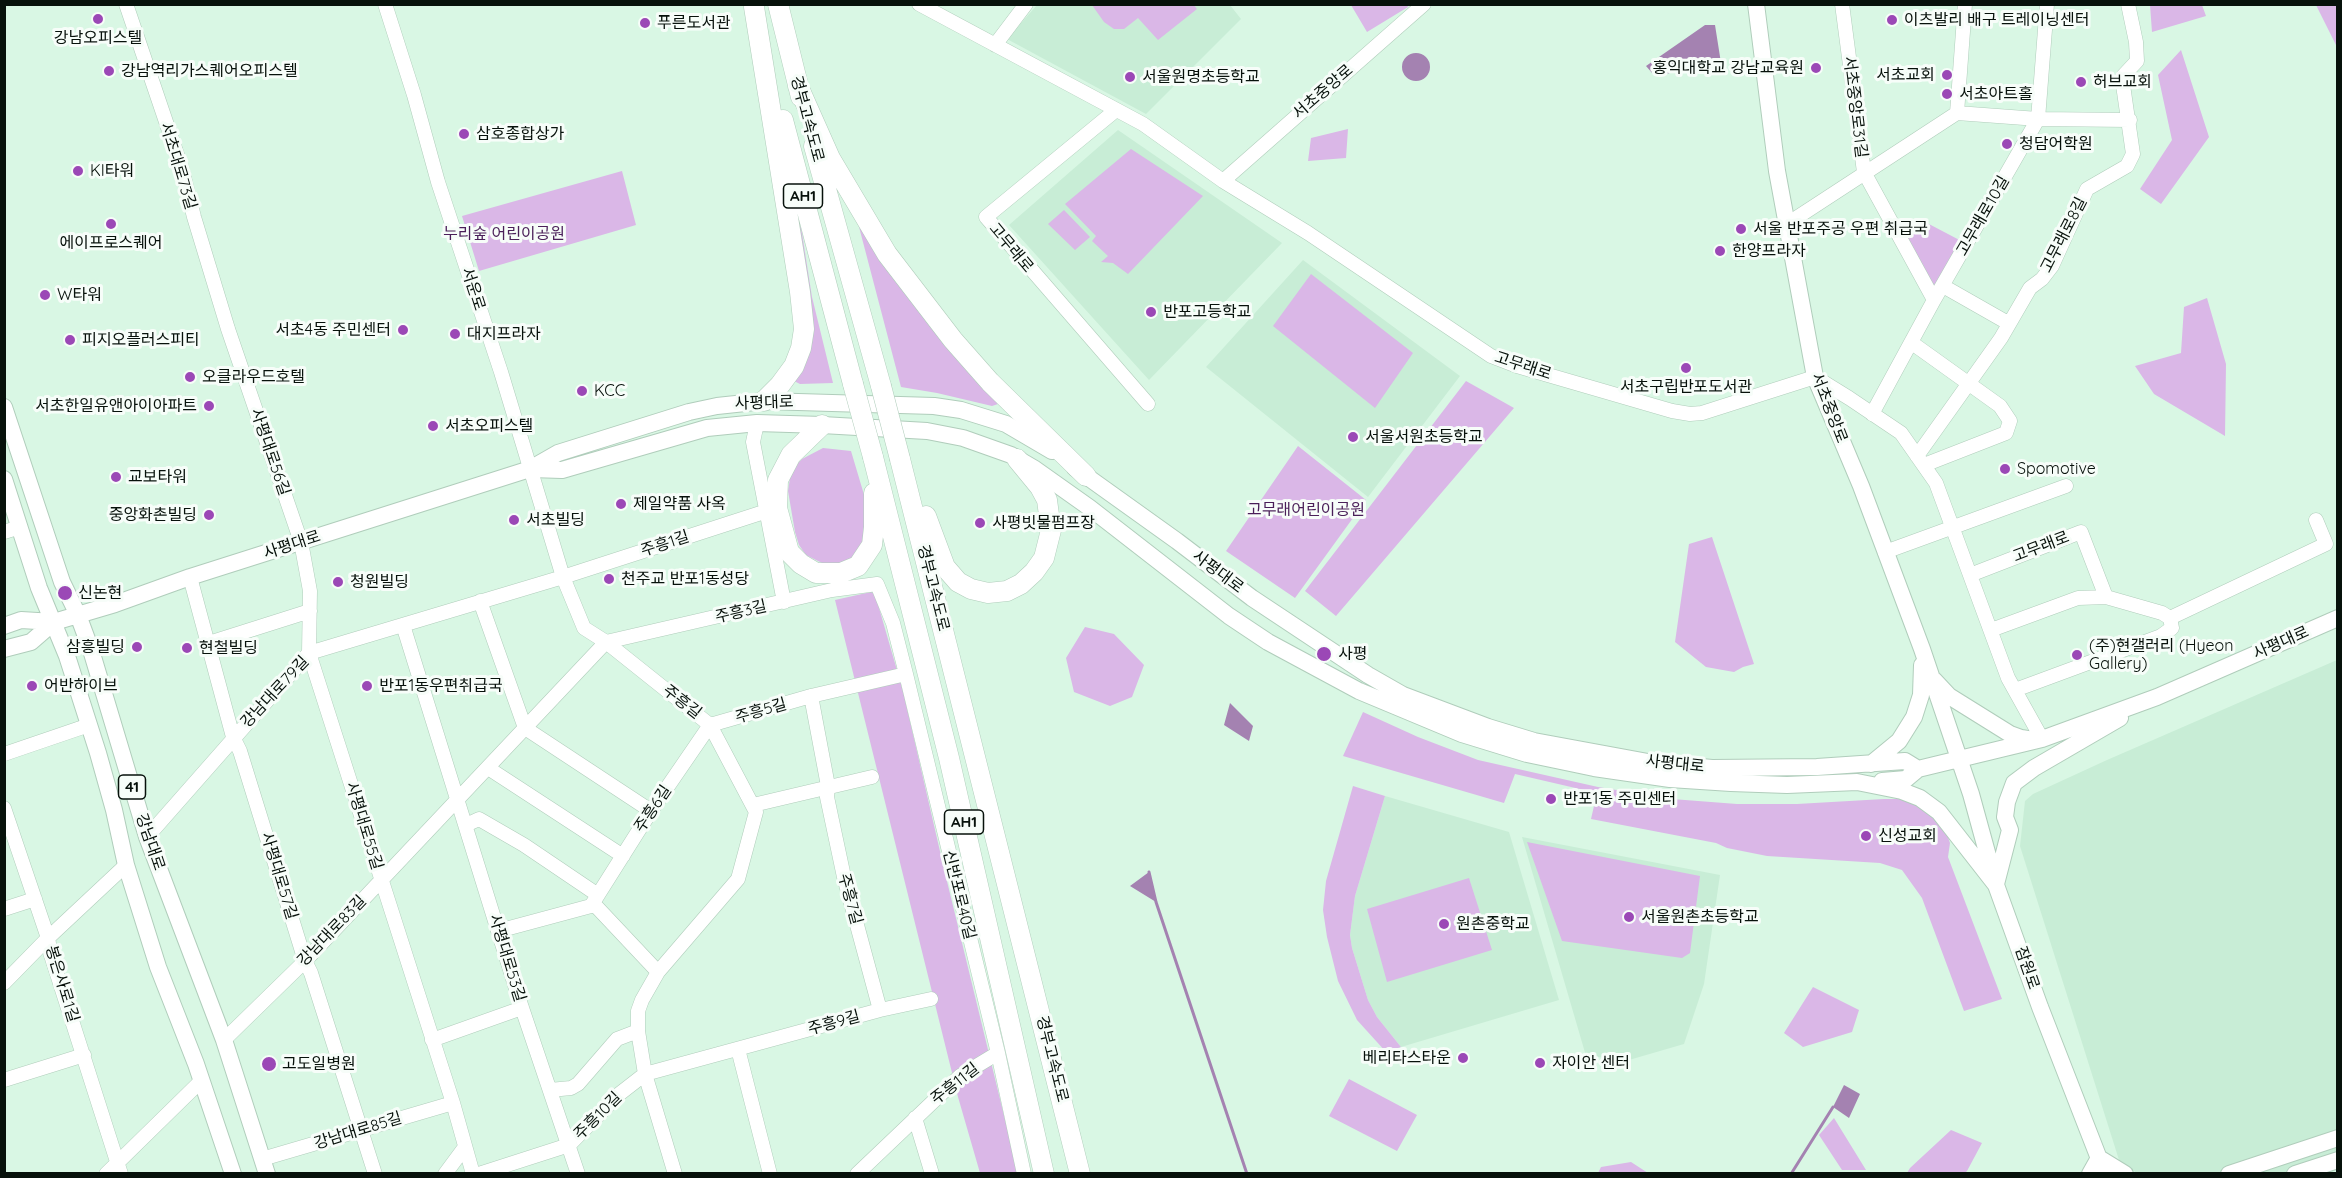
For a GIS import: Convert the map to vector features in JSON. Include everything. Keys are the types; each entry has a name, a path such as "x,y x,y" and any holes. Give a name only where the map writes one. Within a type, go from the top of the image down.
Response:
{"highway":[{"name":"경부고속도로","path":"778,4 798,86 908,488 1080,1173"},
{"name":"경부고속도로","path":"753,6 875,464 949,758 1044,1173"},
{"path":"753,6 804,328 801,348 794,366 764,401"},
{"path":"798,86 847,191 887,255 953,340 990,382 1086,476"},
{"path":"822,425 791,455 779,475 777,487 777,508 782,535 789,552 801,564 816,573 834,574 853,569 862,562 870,551 873,537 875,464"},
{"path":"908,488 929,520 938,552 949,574 958,582 977,591 994,593 1007,591 1028,578 1040,565 1047,551 1051,530 1047,500 1040,487 1017,459"},
{"path":"1068,1121 1085,1173"}],"main road":[{"name":"서초중앙로","path":"1756,4 1777,171 1815,377 1922,649 1959,759"},
{"name":"사평대로","path":"54,622 530,469 558,453 689,412 717,406 764,401 910,404 961,410 1006,424 1022,432 1177,541 1252,598 1344,660 1403,695 1455,715 1534,741 1648,762 1712,768 1817,767 1905,761 1918,769"},
{"name":"강남대로","path":"4,407 62,582 91,650 147,837 224,1040 265,1166"},
{"name":"사평대로","path":"530,469 562,470 707,428 757,423 822,425 944,434 988,446 1017,459 1056,483 1229,616 1268,642 1359,691 1462,734 1527,754 1670,779 1731,783 1820,784 1906,779 1918,769 2040,739 2157,697 2337,618"},
{"name":"강남대로","path":"4,479 12,529 54,622 89,725 114,810 126,865 158,968 233,1173"},
{"path":"4,626 21,620 54,622"},
{"path":"4,649 31,642 54,622"},
{"path":"1820,784 1832,775 1864,772 1867,764 1899,741 1914,717 1922,689 1922,649"},
{"path":"1931,676 1946,693 2010,734 2021,738 2040,739"},
{"path":"1996,885 2010,830 2005,817 2007,799 2014,783 2034,768 2157,697"},
{"name":"잠원로","path":"1959,759 1996,885 2040,1007 2102,1166"},
{"path":"1857,782 1902,791 1929,803 1945,817 1996,885"},
{"path":"2229,1173 2337,1138"},
{"path":"2295,1173 2337,1160"},
{"path":"2090,1173 2102,1166 2125,1173"}],"street":[{"name":"서초대로73길","path":"126,4 182,169 228,329"},
{"name":"서운로","path":"385,4 414,95 438,182 501,372 530,469"},
{"path":"995,45 1026,4"},
{"name":"서초중앙로","path":"1223,181 1424,4"},
{"name":"서초중앙로31길","path":"1842,4 1864,172 1934,300"},
{"path":"1957,112 1965,4"},
{"name":"고무래로10길","path":"1872,414 1934,300 2038,119 2047,4"},
{"name":"고무래로8길","path":"1921,461 2001,338 2030,288 2042,279 2052,266 2087,189 2127,166 2133,154 2123,76 2137,61 2136,42 2128,4"},
{"name":"고무래로","path":"922,5 1143,124 1223,181 1308,233 1491,357 1672,411 1690,414 1702,413 1815,377"},
{"name":"고무래로","path":"1116,110 986,217 1148,404"},
{"path":"1787,224 1957,112 2038,119 2130,120"},
{"path":"1943,286 2008,323"},
{"name":"사평대로56길","path":"228,329 301,542"},
{"path":"1912,344 2000,406 2010,421 2006,433 1921,461"},
{"path":"1815,377 1901,433 1936,483 2008,678 2040,739"},
{"name":"사평대로","path":"757,423 753,442 784,602"},
{"name":"주흥길","path":"530,469 563,577 584,628 606,642 710,725 753,805"},
{"path":"1885,552 2066,486"},
{"name":"주흥1길","path":"563,577 767,511"},
{"path":"2170,618 2326,544 2316,520"},
{"name":"고무래로","path":"1970,574 2081,532 2106,597"},
{"name":"사평대로55길","path":"301,542 310,591 309,653 453,1103 473,1173"},
{"name":"사평대로57길","path":"190,577 233,737 240,751 305,961 311,973 375,1173"},
{"name":"강남대로79길","path":"147,837 309,653 563,577"},
{"name":"주흥3길","path":"606,642 832,590 877,584"},
{"name":"신반포로40길","path":"877,584 893,623 906,674 998,1053 1021,1172"},
{"path":"1990,630 2078,598 2106,597 2162,613 2170,618 2172,628 2161,636 2015,690"},
{"path":"480,600 525,729 651,811"},
{"path":"209,643 310,611"},
{"name":"사평대로53길","path":"403,626 522,1008 578,1173"},
{"name":"강남대로83길","path":"224,1040 305,961 606,642"},
{"name":"주흥5길","path":"710,725 811,696 906,674"},
{"path":"811,696 828,786"},
{"path":"4,754 89,725"},
{"name":"주흥6길","path":"595,899 651,811 710,725"},
{"path":"488,768 622,856"},
{"path":"675,1173 645,1074 638,1031 642,1000 658,972 738,879 756,812 753,805 872,777"},
{"name":"주흥7길","path":"828,786 827,797 844,877 880,1010"},
{"name":"봉은사로1길","path":"4,808 8,832 48,938 51,956 119,1167"},
{"path":"466,825 479,819 518,842 595,899 658,972"},
{"path":"4,983 126,865"},
{"path":"4,909 35,899"},
{"path":"498,931 591,906 595,899"},
{"name":"주흥9길","path":"645,1074 880,1010 931,999"},
{"path":"432,1040 522,1008"},
{"path":"550,1090 571,1088 578,1084 618,1039 638,1031"},
{"path":"738,1049 771,1173"},
{"name":"주흥11길","path":"857,1173 960,1076 998,1053"},
{"path":"4,1080 84,1054"},
{"name":"주흥10길","path":"479,1173 569,1145 618,1095 645,1074"},
{"path":"106,1173 119,1167 201,1081"},
{"name":"강남대로85길","path":"265,1166 362,1131 453,1103"},
{"name":"주흥11길","path":"915,1118 932,1173"},
{"path":"445,1173 465,1147"}],"shaded area":[{"name":"서울원명초등학교","path":"1037,5 1230,5 1241,19 1146,114 1007,39"},
{"path":"1705,25 1715,25 1721,63 1665,74 1653,74 1646,66"},
{"path":"1416,53 1426,57 1430,67 1426,77 1416,81 1406,77 1402,67 1406,57"},
{"name":"반포고등학교","path":"1118,130 1282,243 1149,380 1009,225"},
{"name":"서울서원초등학교","path":"1303,260 1460,376 1368,497 1206,367"},
{"path":"2337,660 2337,1170 2327,1174 2138,1174 2119,1160 2020,846 2025,801 2033,794 2107,760"},
{"path":"1230,703 1253,726 1249,741 1224,725"},
{"name":"원촌중학교","path":"1385,796 1509,832 1559,1000 1401,1047 1377,1017 1368,1000 1350,935 1355,896"},
{"name":"서울원촌초등학교","path":"1522,837 1720,875 1704,984 1684,1044 1629,1060 1586,1056"},
{"path":"1149,872 1156,902 1130,886"},
{"path":"1844,1085 1860,1094 1849,1118 1833,1107"}],"green space":[{"path":"1193,4 1197,9 1158,40 1138,18 1124,29 1114,29 1104,22 1092,5"},
{"path":"1351,5 1407,5 1408,7 1367,32"},
{"path":"2150,5 2202,5 2206,16 2152,32"},
{"path":"2316,5 2337,5 2337,47"},
{"path":"2181,50 2209,137 2161,204 2140,189 2172,140 2158,75"},
{"path":"1348,129 1346,158 1308,161 1311,138"},
{"path":"1131,149 1203,196 1128,274 1113,263 1101,262 1108,256 1092,241 1096,236 1065,204"},
{"name":"누리숲 어린이공원","path":"622,171 636,225 479,271 462,216"},
{"path":"791,190 802,233 812,297 833,383 800,384 794,381 800,374"},
{"path":"853,204 988,386 998,404 992,406 901,387"},
{"path":"1064,210 1090,237 1075,250 1048,224"},
{"path":"1927,223 1967,244 1934,300 1899,237"},
{"path":"1311,274 1413,353 1375,408 1273,326"},
{"path":"2207,298 2226,364 2225,436 2154,394 2135,366 2181,353 2184,307"},
{"path":"1466,381 1514,408 1336,616 1305,591"},
{"name":"고무래어린이공원","path":"1298,446 1366,500 1295,598 1226,551"},
{"path":"823,448 851,451 868,508 865,545 849,562 826,565 806,555 799,545 788,491 790,478 796,465 802,459"},
{"path":"1712,537 1754,664 1734,672 1706,667 1675,642 1689,544"},
{"path":"871,592 875,594 903,691 1018,1173 980,1173 958,1097 835,600"},
{"path":"1085,627 1114,634 1144,665 1132,697 1110,706 1074,692 1066,658"},
{"path":"1363,712 1418,737 1478,760 1598,787 1672,799 1737,804 1797,804 1884,799 1900,799 1915,803 1933,814 1945,829 1950,843 1948,857 2002,999 1964,1011 1922,898 1902,870 1880,863 1767,856 1727,848 1716,843 1591,819 1597,793 1515,774 1504,803 1343,756"},
{"path":"1353,786 1385,796 1355,896 1350,935 1368,1000 1377,1017 1401,1047 1386,1052 1357,1020 1338,981 1323,910 1326,881"},
{"path":"1527,842 1700,876 1690,953 1682,958 1562,941"},
{"path":"1469,878 1492,950 1387,982 1367,909"},
{"path":"1813,987 1859,1010 1852,1032 1803,1047 1784,1033"},
{"path":"1349,1079 1417,1115 1397,1151 1329,1116"},
{"path":"1834,1118 1866,1170 1842,1170 1819,1135"},
{"path":"1951,1130 1982,1143 1964,1174 1907,1173 1910,1168"},
{"path":"1631,1162 1648,1173 1598,1173 1601,1167"}],"waterway":[{"path":"1149,872 1156,902 1247,1174"},
{"path":"1791,1174 1833,1107"}],"place":[{"name":"강남오피스텔","path":"98,19"},
{"name":"이츠발리 배구 트레이닝센터","path":"1892,20"},
{"name":"푸른도서관","path":"645,23"},
{"name":"홍익대학교 강남교육원","path":"1816,68"},
{"name":"강남역리가스퀘어오피스텔","path":"109,71"},
{"name":"서초교회","path":"1947,75"},
{"name":"서울원명초등학교","path":"1130,77"},
{"name":"허브교회","path":"2081,82"},
{"name":"서초아트홀","path":"1947,94"},
{"name":"삼호종합상가","path":"464,134"},
{"name":"청담어학원","path":"2007,144"},
{"name":"KI타워","path":"78,171"},
{"name":"에이프로스퀘어","path":"111,224"},
{"name":"서울 반포주공 우편 취급국","path":"1741,229"},
{"name":"한양프라자","path":"1720,251"},
{"name":"W타워","path":"45,295"},
{"name":"반포고등학교","path":"1151,312"},
{"name":"서초4동 주민센터","path":"403,330"},
{"name":"대지프라자","path":"455,334"},
{"name":"피지오플러스피티","path":"70,340"},
{"name":"서초구립반포도서관","path":"1686,368"},
{"name":"오클라우드호텔","path":"190,377"},
{"name":"KCC","path":"582,391"},
{"name":"서초한일유앤아이아파트","path":"209,406"},
{"name":"서초오피스텔","path":"433,426"},
{"name":"서울서원초등학교","path":"1353,437"},
{"name":"Spomotive","path":"2005,469"},
{"name":"교보타워","path":"116,477"},
{"name":"제일약품 사옥","path":"621,504"},
{"name":"중앙화촌빌딩","path":"209,515"},
{"name":"서초빌딩","path":"514,520"},
{"name":"사평빗물펌프장","path":"980,523"},
{"name":"천주교 반포1동성당","path":"609,579"},
{"name":"청원빌딩","path":"338,582"},
{"name":"신논현","path":"65,593"},
{"name":"삼흥빌딩","path":"137,647"},
{"name":"현철빌딩","path":"187,648"},
{"name":"사평","path":"1324,654"},
{"name":"(주)현갤러리 (Hyeon Gallery)","path":"2077,655"},
{"name":"어반하이브","path":"32,686"},
{"name":"반포1동우편취급국","path":"367,686"},
{"name":"반포1동 주민센터","path":"1551,799"},
{"name":"신성교회","path":"1866,836"},
{"name":"서울원촌초등학교","path":"1629,917"},
{"name":"원촌중학교","path":"1444,924"},
{"name":"베리타스타운","path":"1463,1058"},
{"name":"자이안 센터","path":"1540,1063"},
{"name":"고도일병원","path":"269,1064"}]}
